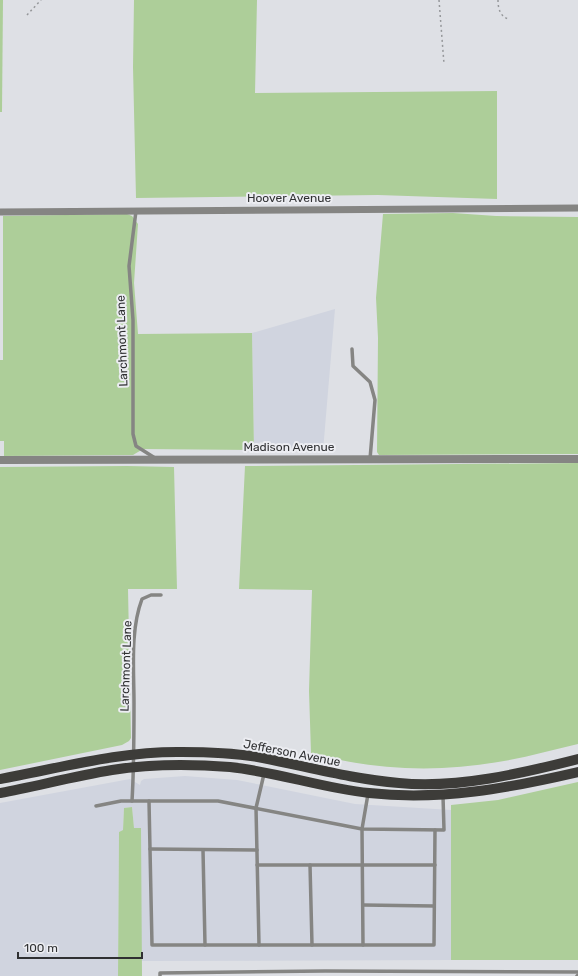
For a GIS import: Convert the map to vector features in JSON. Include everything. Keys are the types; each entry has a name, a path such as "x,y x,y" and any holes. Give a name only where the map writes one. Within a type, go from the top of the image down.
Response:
{"main road":[{"name":"Jefferson Avenue","path":"0,779 134,754 181,752 255,757 342,776 401,784 432,784 494,777 578,758"},
{"name":"Jefferson Avenue","path":"0,793 112,770 162,765 230,767 368,793 443,796 510,787 578,772"},
{"path":"368,793 371,789 411,789 432,784"}],"street":[{"name":"Hoover Avenue","path":"0,212 578,208"},
{"name":"Madison Avenue","path":"0,460 578,459"}],"lane":[{"name":"Larchmont Lane","path":"136,210 130,266 133,320 133,434 136,446 157,459"},
{"path":"352,349 353,366 370,382 375,400 370,459"},
{"name":"Larchmont Lane","path":"134,754 134,646 138,612 142,599 151,595 160,595"},
{"path":"132,801 134,754"},
{"path":"259,945 256,808 264,773"},
{"path":"363,945 362,829 368,793"},
{"path":"96,806 121,801 218,801 362,829 444,830 443,796"},
{"path":"149,801 152,945 434,945 435,830"},
{"path":"150,849 257,850"},
{"path":"203,850 205,945"},
{"path":"257,865 435,865"},
{"path":"310,865 312,945"},
{"path":"363,905 434,906"},
{"path":"160,976 160,973 404,970 578,972"},
{"path":"404,970 404,976"}],"path":[{"path":"27,15 41,0"},
{"path":"439,0 444,64"},
{"path":"498,0 498,7 501,14 509,19"}],"shaded area":[{"path":"335,309 323,451 273,450 267,443 260,442 254,450 252,333"},
{"path":"185,776 237,780 355,804 451,810 451,960 141,961 141,829 134,829 132,807 124,808 123,830 119,832 118,976 0,976 0,803 130,779 140,785 141,781 144,779"}],"green space":[{"path":"0,0 3,0 2,112 0,112"},
{"path":"134,0 257,0 255,93 497,91 497,199 378,195 136,198 133,67"},
{"path":"453,213 496,216 578,217 578,454 379,455 377,452 378,338 376,298 383,214"},
{"path":"127,214 132,216 138,224 134,283 138,334 252,333 254,450 143,449 133,455 4,456 4,441 0,441 0,360 3,360 3,216"},
{"path":"578,463 578,744 498,762 451,768 403,768 380,766 334,759 311,753 309,691 312,590 239,589 245,466"},
{"path":"0,467 174,467 177,589 128,589 131,738 122,745 0,770"},
{"path":"578,782 578,960 451,960 451,805 498,800"},
{"path":"132,807 134,828 141,828 142,976 118,976 119,832 123,830 124,808"}]}
